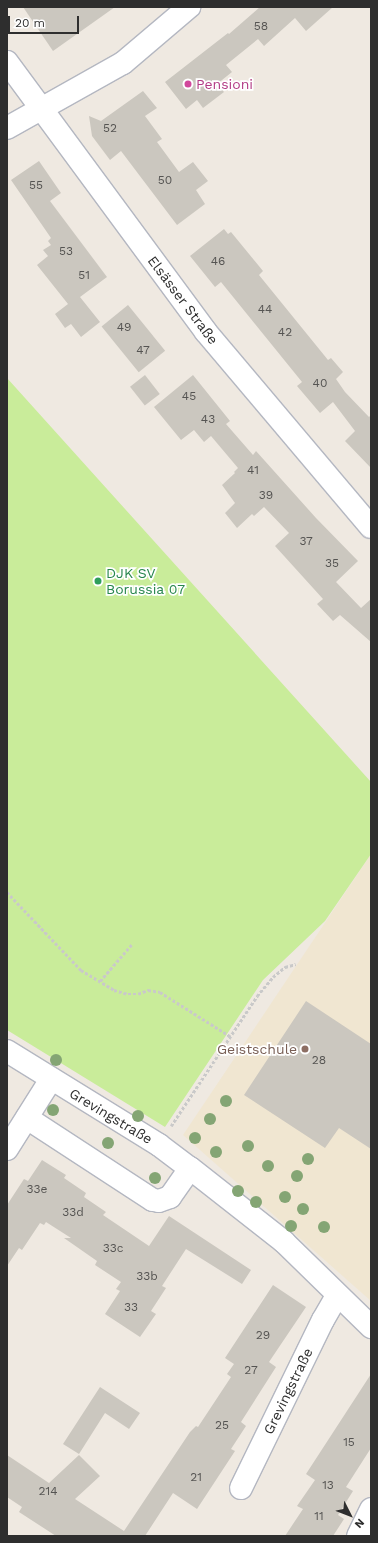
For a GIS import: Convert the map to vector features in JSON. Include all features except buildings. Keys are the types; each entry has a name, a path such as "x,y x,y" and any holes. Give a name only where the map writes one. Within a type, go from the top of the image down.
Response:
{"street":[{"path":"7,128 123,63 189,7"},
{"name":"Elsässer Straße","path":"7,62 206,332 369,522"},
{"name":"Grevingstraße","path":"7,1051 159,1145 190,1168 284,1242 337,1296 371,1327"},
{"path":"7,1149 51,1079"},
{"path":"27,1118 153,1200 159,1201 170,1197 190,1168"},
{"name":"Grevingstraße","path":"242,1488 323,1320 337,1296"},
{"path":"358,1536 371,1509"}],"path":[{"path":"7,892 82,970 114,990 128,994 138,994 148,990 160,992 230,1036"},
{"path":"100,981 132,944"},
{"path":"159,1145 257,996 273,977 285,968 296,964"}],"shaded area":[{"name":"Geistschule","path":"371,854 371,1301 183,1135"}],"green space":[{"name":"DJK SV Borussia 07","path":"7,378 371,782 371,854 325,921 263,980 165,1127 7,1030"}],"place":[{"name":"Pensioni","path":"188,84"},
{"name":"DJK SV Borussia 07","path":"98,581"},
{"name":"Geistschule","path":"305,1049"}]}
